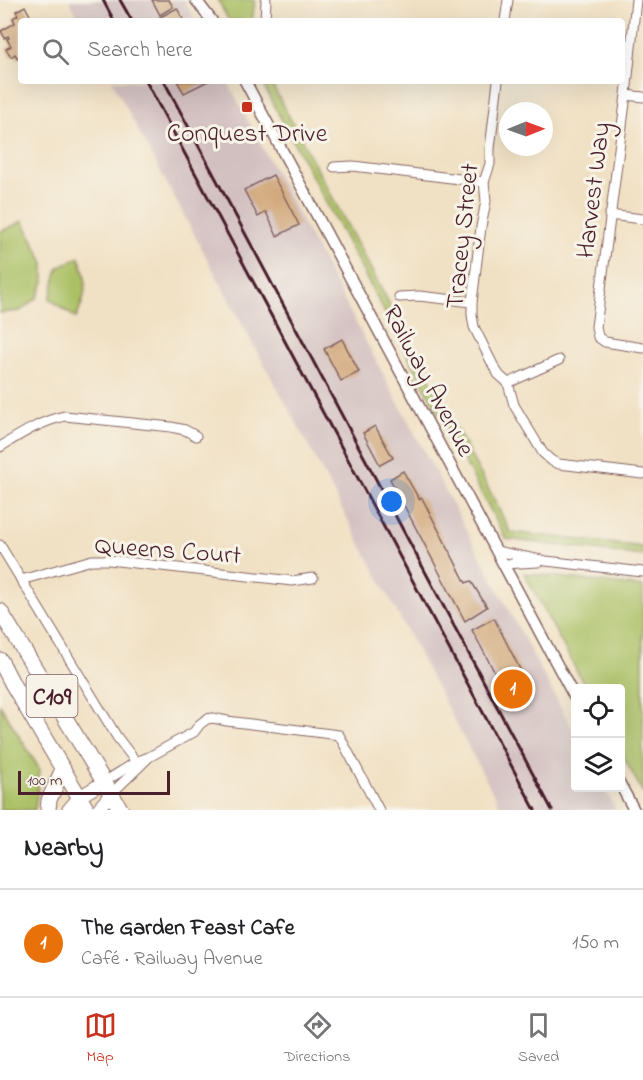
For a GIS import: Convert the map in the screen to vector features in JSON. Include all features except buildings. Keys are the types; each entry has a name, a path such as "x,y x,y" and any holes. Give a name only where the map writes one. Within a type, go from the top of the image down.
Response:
{"highway":[{"name":"C109","path":"0,611 121,810"},
{"name":"C109","path":"0,660 83,803"},
{"path":"48,810 49,800 63,769"}],"main road":[{"path":"68,810 108,788"},
{"path":"96,810 108,788"}],"street":[{"path":"196,0 211,18"},
{"path":"207,0 212,18"},
{"path":"265,18 266,0"},
{"path":"506,18 508,0"},
{"name":"Harvest Way","path":"636,0 596,327 601,341 643,348"},
{"name":"Railway Avenue","path":"247,84 571,691"},
{"name":"Tracey Street","path":"498,84 490,164 484,182 486,201 472,302 474,327 494,367 508,383 514,405 543,453 552,461 565,465 643,474"},
{"path":"626,95 643,97"},
{"path":"334,166 353,166 484,182"},
{"path":"609,215 643,219"},
{"path":"399,297 418,296 472,302"},
{"path":"508,383 558,360"},
{"path":"0,447 49,419 65,416 171,427 185,430 196,436"},
{"path":"0,545 117,737 136,762"},
{"path":"496,551 546,561 643,572"},
{"name":"Queens Court","path":"21,580 92,560 292,581 313,578"},
{"path":"503,564 546,561"},
{"path":"108,788 136,762 194,732 200,724 213,718 220,721 339,735 379,810"},
{"path":"108,788 138,769 148,757"},
{"path":"625,792 634,810"}],"shaded area":[{"path":"69,0 184,0 193,18 78,18"},
{"path":"114,84 229,84 571,726 571,792 606,792 616,810 502,810"}],"green space":[{"path":"218,0 255,0 252,18 227,18"},
{"path":"263,84 272,84 510,532 643,547 643,556 506,539"},
{"path":"23,221 44,263 44,282 37,298 20,311 0,313 0,232"},
{"path":"79,257 85,274 85,287 76,318 50,299 58,268"},
{"path":"524,573 643,587 643,793 625,759 625,684 584,684"},
{"path":"0,705 40,770 35,810 0,810"}],"railway":[{"path":"103,0 112,18"},
{"path":"120,0 130,18"},
{"path":"148,84 535,810"},
{"path":"166,84 552,810"}],"place":[{"name":"Conquest Drive","path":"247,107"},
{"name":"The Garden Feast Cafe","path":"513,689"}]}
